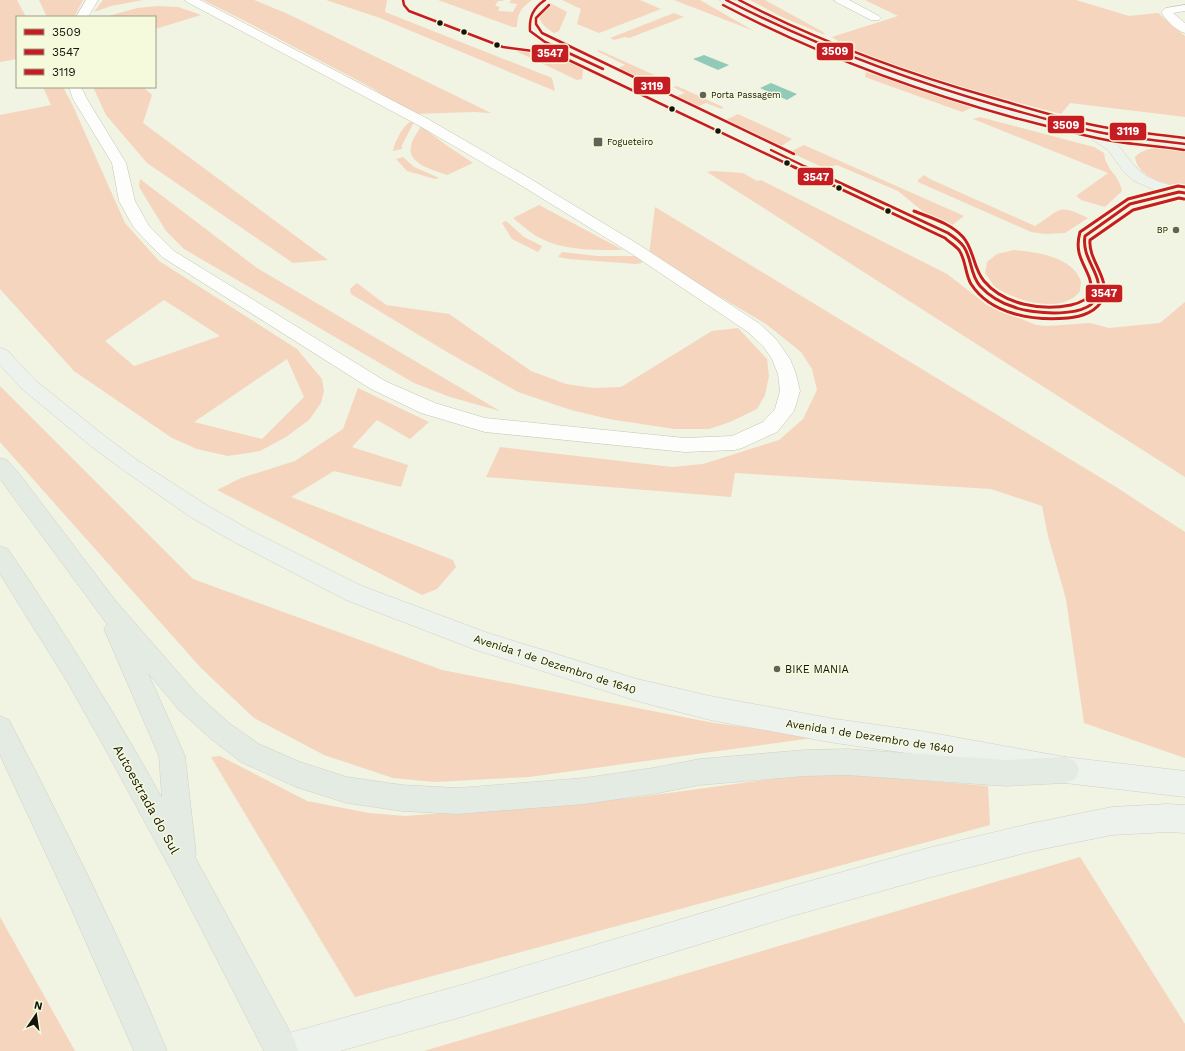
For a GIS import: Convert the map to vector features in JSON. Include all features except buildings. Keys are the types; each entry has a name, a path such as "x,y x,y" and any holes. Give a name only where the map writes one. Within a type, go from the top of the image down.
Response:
{"highway":[{"path":"0,465 14,481 107,607 188,702 220,731 250,753 296,774 347,790 402,798 458,801 584,791 700,772 804,763 847,762 1006,773 1065,770"},
{"name":"Autoestrada do Sul","path":"0,555 32,602 80,680 183,863 282,1051"},
{"path":"107,607 172,756 183,863"},
{"path":"0,728 94,921 151,1051"}],"main road":[{"path":"726,0 785,31 871,67 946,92 1077,127 1128,137 1185,144"},
{"path":"1077,127 1103,139 1116,150 1129,169 1148,182 1185,193"},
{"path":"1124,162 1124,151 1129,146 1152,141 1168,141"},
{"name":"Avenida 1 de Dezembro de 1640","path":"0,354 28,384 98,442 200,512 302,568 354,593 485,643 644,692 710,708 827,730 921,743 1065,770 1185,784"},
{"path":"282,1051 465,1000 792,901 936,861 1112,821 1185,819"}],"street":[{"path":"83,16 92,0"},
{"path":"75,88 80,99 119,164 127,201 142,228 168,254 378,385 428,408 485,425 685,445 735,443 770,427 784,411 790,391 787,374 780,358 770,343 754,328 628,245 429,126 298,55 191,0"},
{"path":"840,0 874,18"},
{"path":"1185,8 1170,10 1167,12 1170,17 1185,29"}],"shaded area":[{"path":"0,0 17,0 25,16 16,16 16,59 0,62"},
{"path":"39,0 83,0 75,16 47,16"},
{"path":"103,0 143,0 111,6 94,12"},
{"path":"203,0 254,0 288,14 491,113 474,112 415,114 372,88"},
{"path":"326,0 387,0 385,12 552,78 555,91 380,18"},
{"path":"438,0 504,0 498,1 495,6 500,7 498,11 513,12 517,4 509,3 511,0 532,0 520,12 517,27 513,27"},
{"path":"562,0 640,0 661,9 599,33 577,24 581,9"},
{"path":"674,0 700,0 754,31"},
{"path":"750,0 765,0 823,32 825,35 782,17"},
{"path":"865,0 1076,0 1129,16 1158,13 1185,36 1185,117 1070,103 1061,114 911,74 859,56 832,37 898,16"},
{"path":"550,3 567,12 559,31 554,33 545,26 540,19 541,11"},
{"path":"158,6 178,7 201,15 156,29 156,16 109,16 137,8"},
{"path":"674,13 684,17 629,38 625,37 614,40 610,38"},
{"path":"599,50 663,79 649,86 614,70 625,65 597,51"},
{"path":"516,51 546,51 580,66 583,69 582,79 577,80"},
{"path":"866,72 976,106 962,112 865,77"},
{"path":"677,86 723,107 722,109 706,103 697,107 675,97 685,93 673,87"},
{"path":"43,88 64,88 125,223 159,261 297,349 322,379 324,391 321,403 309,420 286,437 260,451 228,456 197,449 172,438 74,371 0,289 0,115 51,105","holes":["164,300 220,336 134,366 105,341","287,359 304,397 262,439 194,422"]},
{"path":"93,88 144,88 152,95 143,123 328,260 293,263 147,163 106,115"},
{"path":"738,114 792,139 780,147 724,121"},
{"path":"980,117 1094,147 1104,153 1107,164 1118,180 1122,191 1105,207 1081,200 1076,196 1108,173 973,119"},
{"path":"410,122 414,122 402,145 402,149 393,151 399,135"},
{"path":"421,126 473,163 447,175 417,162 411,152 411,146"},
{"path":"804,145 964,216 951,226 925,213 898,191 837,165 824,168 790,152"},
{"path":"1167,147 1185,150 1185,187 1154,179 1142,171 1137,164 1135,157 1138,154 1150,149"},
{"path":"403,157 414,167 439,178 435,179 407,171 396,159"},
{"path":"707,172 743,173 757,181 761,180 947,274 987,305 1036,325 1047,326 1090,323 1109,328 1160,323 1185,302 1185,477"},
{"path":"924,175 1035,226 1055,212 1065,209 1088,218 1065,233 1045,234 1031,232 918,182 918,180"},
{"path":"140,179 257,268 500,411 450,397 414,383 184,249 166,231 139,187"},
{"path":"539,205 623,250 570,248 536,236 513,218"},
{"path":"655,207 1116,487 1185,532 1185,758 1084,723 1066,599 1048,536 1042,506 991,489 735,473 731,497 486,477 500,447 672,467 703,464 779,440 803,419 817,390 812,369 801,352 766,324 649,255"},
{"path":"506,221 524,237 542,246 538,252 512,239 502,223"},
{"path":"1014,250 1032,252 1060,260 1075,271 1081,280 1080,291 1076,296 1063,302 1042,304 1021,299 1001,291 994,286 985,273 987,262 997,254"},
{"path":"562,252 597,256 635,256 641,260 642,263 636,264 558,257"},
{"path":"357,283 386,305 449,314 531,371 566,384 593,388 621,387 712,331 738,328 767,359 769,376 765,395 757,409 730,422 709,429 674,429 609,419 571,410 518,392 447,352 351,294 350,289"},
{"path":"0,386 193,579 442,670 714,723 820,737 529,777 434,782 393,778 324,755 254,718 201,668 0,442"},
{"path":"358,388 429,422 410,439 377,420 352,447 408,465 401,487 334,471 291,497 453,560 456,567 437,589 422,595 217,490 241,478 295,461 343,429"},
{"path":"220,756 307,801 369,813 405,816 632,798 822,772 988,786 990,825 355,997 211,757"},
{"path":"1080,857 1185,1024 1185,1051 424,1051"},
{"path":"0,917 75,1051 0,1051"}],"water":[{"path":"704,55 729,65 718,70 693,59"},
{"path":"771,83 797,94 787,100 760,88"}],"transit line":[{"name":"3547","path":"403,0 404,5 409,11 503,47 556,54 945,238 959,250 963,258 969,280 979,294 1001,309 1028,317 1056,319 1068,318 1093,310 1101,303 1105,290 1104,283 1091,255 1089,247 1090,240 1133,210 1179,198 1184,199"},
{"name":"3509","path":"545,0 534,9 530,17 530,31 545,42 603,69"},
{"name":"3509","path":"726,0 792,33 860,61 928,85 1084,129 1113,135 1185,144"},
{"name":"3119","path":"739,0 833,45 931,80 1084,123 1113,129 1185,138"},
{"name":"3119","path":"549,5 538,14 535,21 542,33 794,154"},
{"name":"3547","path":"723,5 823,53 892,80 962,103 1055,128 1112,141 1184,150"},
{"name":"3509","path":"771,150 948,233 964,247 967,252 974,277 980,286 990,295 1001,302 1014,307 1041,313 1068,312 1080,309 1091,304 1097,297 1099,286 1085,251 1085,236 1130,204 1179,192 1185,193"},
{"name":"3119","path":"914,211 953,228 958,232 970,247 980,276 992,289 1002,296 1013,301 1038,307 1064,307 1087,299 1092,293 1092,284 1078,252 1077,243 1080,232 1128,199 1178,186 1185,187"}],"place":[{"name":"Porta Passagem","path":"703,95"},
{"name":"Fogueteiro","path":"598,142"},
{"name":"BP","path":"1176,230"},
{"name":"BIKE MANIA","path":"777,669"}]}
